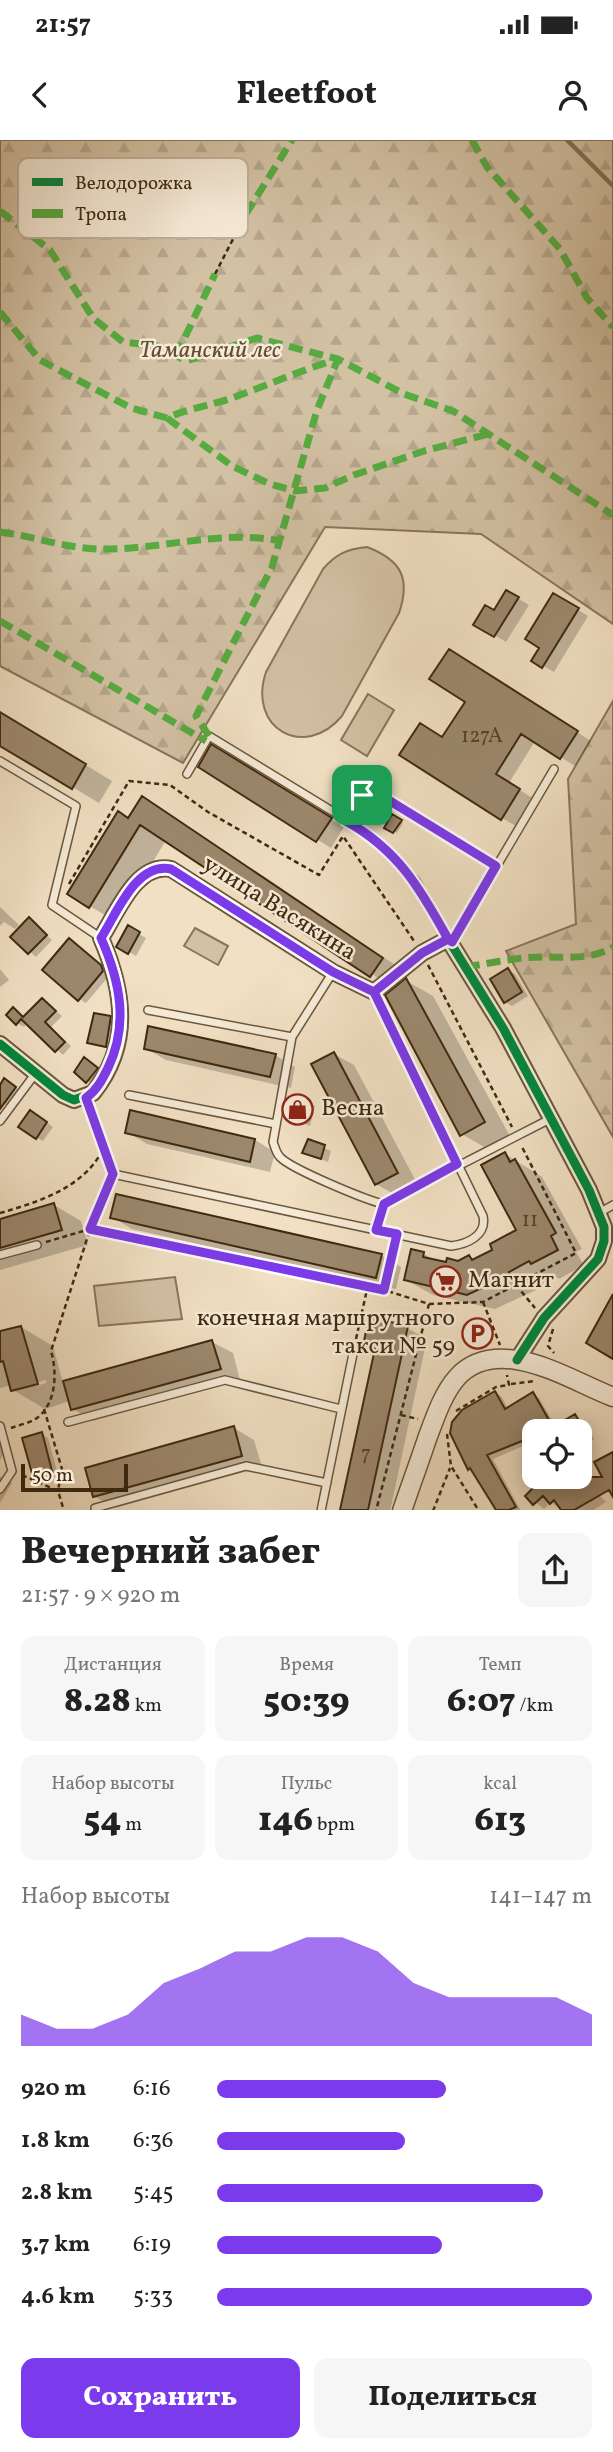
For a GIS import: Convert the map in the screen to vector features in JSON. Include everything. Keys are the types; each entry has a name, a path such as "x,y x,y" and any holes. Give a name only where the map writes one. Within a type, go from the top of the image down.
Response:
{"street":[{"name":"улица Васякина","path":"101,938 139,878 149,870 160,867 171,869 333,972 374,992"},
{"path":"0,1044 35,1074 74,1100 86,1098 100,1084 113,1057 122,1024 115,970 101,938"},
{"path":"374,992 422,953 450,940 503,1028 599,1213 604,1227 598,1259 544,1318 517,1360"},
{"path":"402,1510 433,1423 454,1378 481,1361 517,1360 613,1397"}],"lane":[{"path":"187,775 209,736 368,833 390,852 416,881 450,940 554,769"},
{"path":"0,761 76,806 52,905 101,938"},
{"path":"346,821 362,795 369,791 377,793 496,866"},
{"path":"333,972 292,1037 273,1142 277,1155 289,1164 368,1202 384,1204 457,1164 550,1119"},
{"path":"113,1174 452,1246 466,1244 481,1232 485,1224 483,1216 374,992"},
{"path":"148,1010 292,1037"},
{"path":"0,1121 35,1074"},
{"path":"129,1095 276,1124"},
{"path":"376,1230 384,1204"},
{"path":"599,1213 613,1205"},
{"path":"0,1255 37,1245"},
{"path":"321,1510 354,1349"},
{"path":"68,1422 225,1380 341,1409"},
{"path":"0,1489 12,1471 1,1429"},
{"path":"95,1508 246,1466 327,1483"}],"path":[{"path":"215,274 234,238"},
{"path":"1,1429 38,1418 52,1396 56,1368 51,1351 90,1229 113,1174 86,1098"},
{"path":"0,1213 50,1198 97,1163 104,1147"},
{"path":"37,1245 90,1229 368,1285 429,1304 376,1510"},
{"path":"384,1290 397,1234"},
{"path":"354,1349 368,1285"},
{"path":"516,1285 554,1331 549,1341 550,1351 561,1356"},
{"path":"44,1408 62,1469 58,1491 64,1510"},
{"path":"401,1415 433,1423 447,1432 451,1466 479,1510"},
{"path":"433,1510 451,1466"},
{"path":"12,1471 58,1491"}],"green space":[{"name":"Таманский лес","path":"0,140 613,140 613,624 481,534 325,527 183,763 0,666"},
{"path":"367,547 388,558 400,572 404,590 399,613 342,716 327,729 311,736 296,737 283,732 272,722 265,709 262,692 266,672 323,569 342,553"},
{"path":"368,694 394,710 367,756 341,740"},
{"path":"613,701 613,1137 506,951 576,924 568,779"},
{"path":"195,928 228,946 218,965 184,946"},
{"path":"175,1277 182,1319 99,1326 94,1286"}],"building":[{"path":"506,590 519,597 494,637 473,625 485,605 494,610"},
{"path":"553,593 579,608 542,668 531,661 539,648 525,639"},
{"path":"449,649 578,731 560,759 521,734 496,774 520,789 501,820 399,755 420,723 442,737 465,702 429,679"},
{"path":"0,712 86,764 72,789 0,746"},
{"path":"211,744 332,818 316,842 198,767"},
{"path":"142,796 383,958 370,977 140,825 89,908 67,894 118,811 128,818"},
{"path":"392,814 402,820 393,833 384,828"},
{"path":"29,917 47,935 28,954 10,937"},
{"path":"128,925 140,932 128,954 116,947"},
{"path":"69,938 101,965 103,971 78,1001 42,970"},
{"path":"508,968 522,992 504,1003 490,979"},
{"path":"406,978 485,1122 460,1136 385,995"},
{"path":"42,998 56,1011 45,1022 65,1042 55,1052 21,1019 16,1025 6,1015 13,1007 23,1017"},
{"path":"94,1013 111,1016 106,1047 87,1043"},
{"path":"148,1026 276,1054 270,1077 144,1049"},
{"path":"334,1052 398,1173 375,1185 311,1064"},
{"path":"84,1057 98,1068 86,1083 74,1072"},
{"path":"4,1078 16,1087 0,1109 0,1085"},
{"name":"Весна","path":"293,1096 309,1100 303,1123 286,1118"},
{"path":"30,1110 47,1122 36,1139 18,1127"},
{"path":"130,1110 255,1139 250,1162 125,1133"},
{"path":"308,1139 325,1145 321,1159 302,1153"},
{"path":"505,1152 510,1162 515,1159 556,1233 551,1236 558,1250 531,1264 529,1261 509,1272 510,1275 467,1295 404,1280 411,1249 424,1252 423,1257 446,1262 447,1258 458,1261 469,1255 472,1260 492,1250 490,1244 516,1230 481,1165"},
{"path":"116,1194 382,1254 376,1278 110,1218"},
{"path":"54,1203 62,1230 0,1248 0,1219"},
{"path":"613,1294 613,1359 586,1343"},
{"path":"369,1317 408,1326 368,1510 340,1510 376,1344 364,1341"},
{"path":"21,1326 38,1384 11,1391 3,1361 0,1362 0,1331"},
{"path":"212,1340 221,1369 71,1410 63,1381"},
{"path":"495,1391 505,1409 533,1392 548,1419 522,1419 522,1441 487,1455 516,1507 496,1510 470,1468 468,1470 450,1433 452,1422 462,1410"},
{"path":"234,1426 242,1456 93,1497 85,1468"},
{"path":"42,1432 52,1471 33,1477 22,1438"},
{"path":"613,1452 613,1497 609,1490 574,1510 561,1510 554,1500 550,1504 543,1496 533,1505 525,1496 532,1489 592,1489 592,1477 602,1477 594,1462"}],"waterway":[{"path":"567,140 613,186"}],"marked path":[{"path":"248,211 292,140"},
{"path":"472,140 487,167 560,249 587,298 613,327"},
{"path":"0,211 18,225"},
{"path":"35,238 50,250 93,318 123,342 158,346 186,361 257,338 338,359 404,394 453,411 613,515"},
{"path":"176,356 215,274"},
{"path":"0,312 40,360 131,408 167,418 338,359"},
{"path":"209,736 196,716 272,567 317,410 338,359"},
{"path":"167,418 232,466 270,484 295,491 325,488 424,451 488,434"},
{"path":"0,532 76,547 102,549 236,537 280,541"},
{"path":"0,621 206,741"},
{"path":"466,967 524,958 588,956 613,947"}],"cycle path":[{"path":"0,1044 63,1095 74,1100 93,1093 114,1056 120,1017 115,978 101,938 121,903 138,881 159,869 171,869 333,972 374,992 422,953 448,939 503,1028 589,1190 604,1227 604,1241 598,1259 544,1318 517,1360"}],"place":[{"name":"Весна","path":"298,1109"},
{"name":"Магнит","path":"445,1281"},
{"name":"конечная маршрутного такси № 59","path":"478,1333"}],"route":[{"path":"362,795 346,821 368,833 390,852 416,881 448,939 422,953 374,992 333,972 171,869 160,867 149,870 139,878 101,938 115,970 122,1024 113,1057 100,1084 86,1098 113,1174 90,1229 384,1290 397,1234 376,1230 384,1204 457,1164 374,992 422,953 448,939 452,942 496,866 377,793 369,791 362,795"}]}
